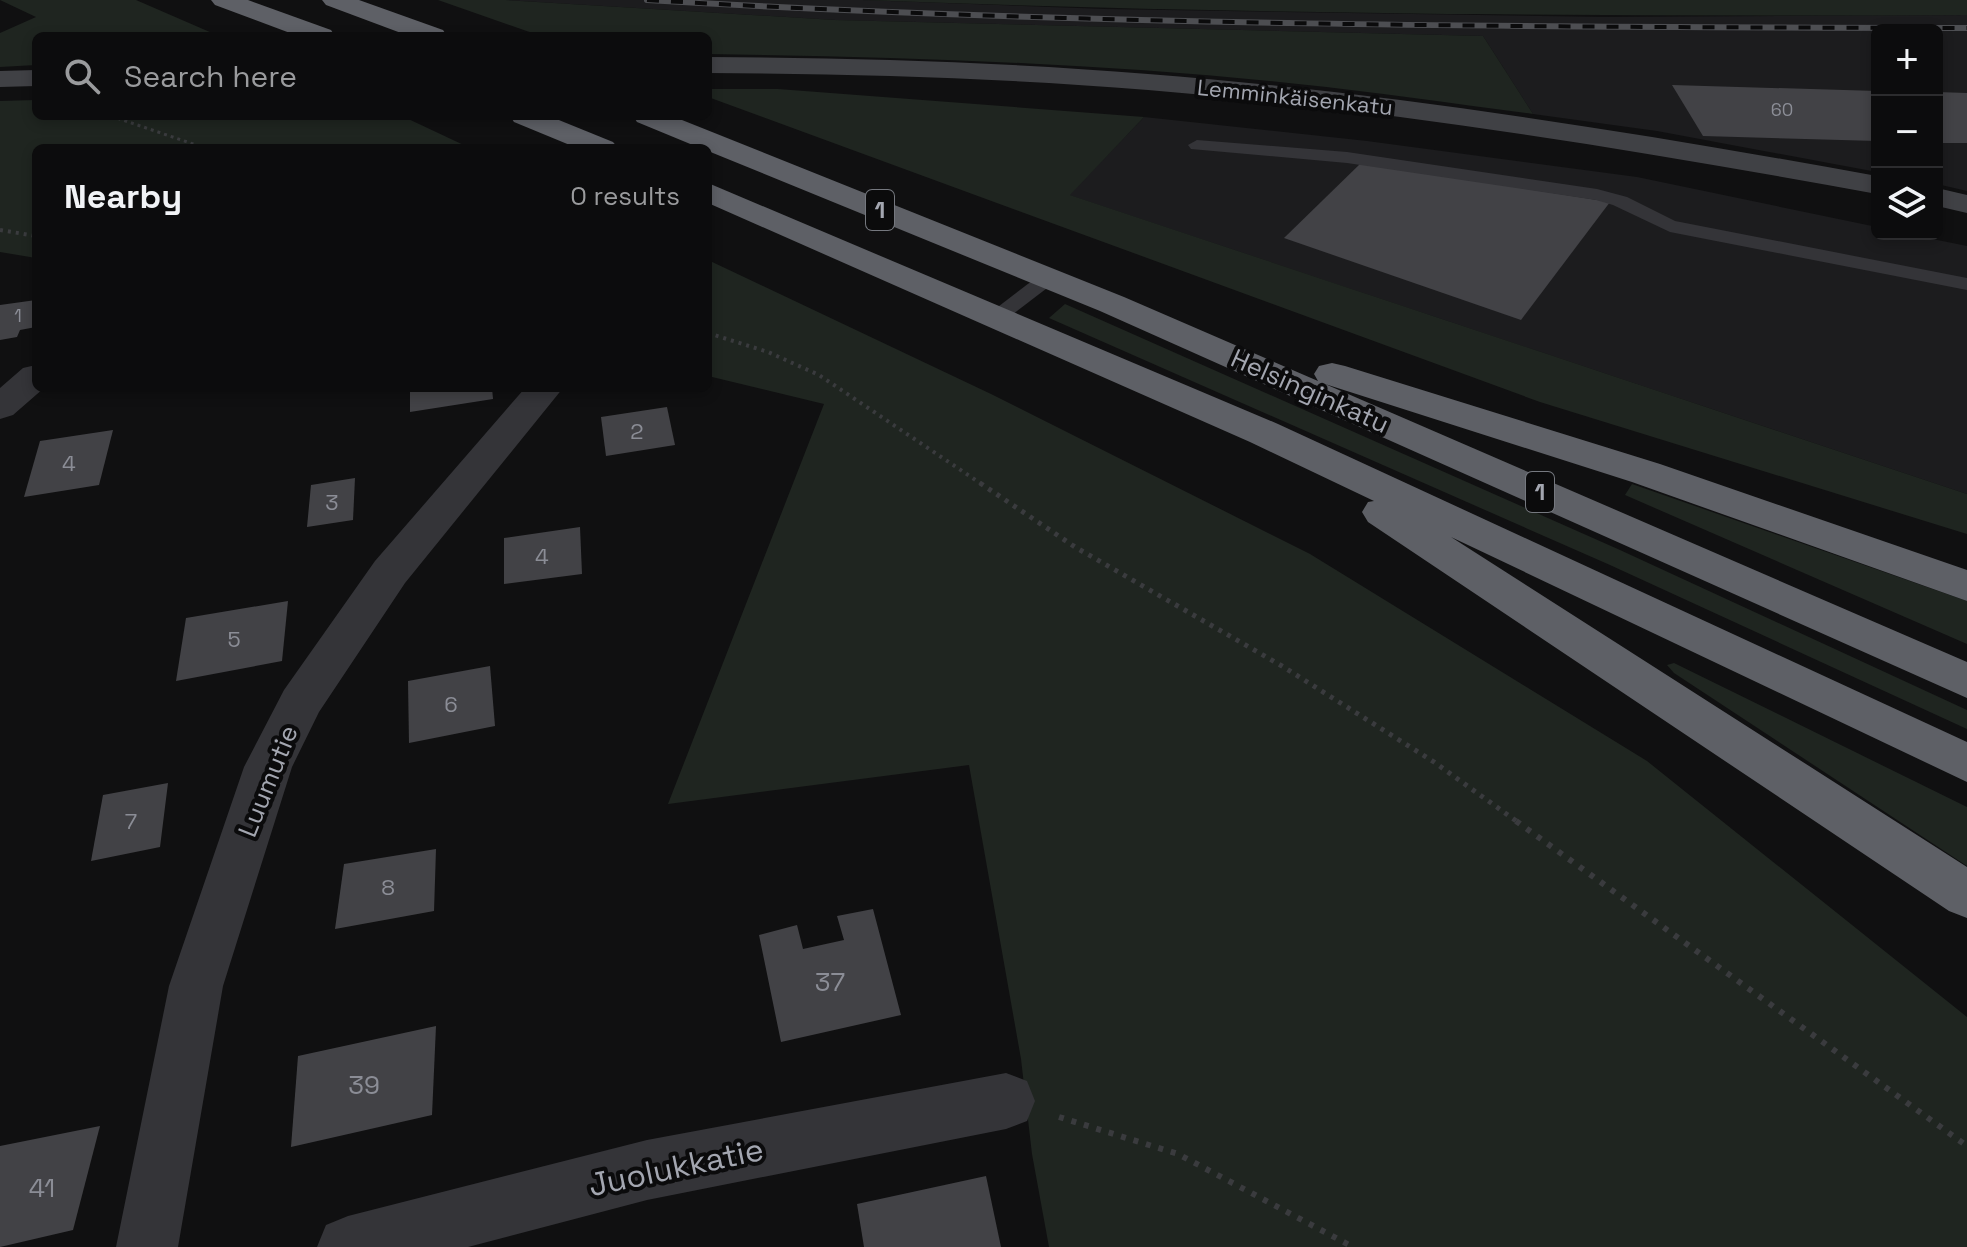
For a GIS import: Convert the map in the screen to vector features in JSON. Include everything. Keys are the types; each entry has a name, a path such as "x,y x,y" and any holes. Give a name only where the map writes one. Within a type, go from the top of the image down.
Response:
{"highway":[{"path":"224,0 311,32"},
{"path":"335,0 423,32"},
{"path":"534,120 593,144"},
{"name":"Helsinginkatu","path":"657,120 1112,304 1967,681"},
{"name":"1","path":"712,194 1264,433 1967,763"},
{"path":"1112,304 1646,473 1967,586"},
{"path":"1264,433 1670,703 1967,895"}],"street":[{"name":"Lemminkäisenkatu","path":"712,65 917,67 1304,95 1625,131 1871,184"},
{"path":"0,79 32,78"},
{"path":"1943,198 1967,204"},
{"path":"0,407 32,379"},
{"name":"Luumutie","path":"147,1247 196,986 268,767 300,703 390,572 542,392"},
{"name":"Juolukkatie","path":"348,1247 647,1170 1006,1101"}],"lane":[{"path":"1197,145 1345,156 1597,195 1620,201 1670,226 1967,284"},
{"path":"997,317 1048,278"}],"path":[{"path":"123,120 193,144"},
{"path":"0,230 32,235"},
{"path":"712,334 768,352 819,375 1075,547 1282,666 1434,762 1967,1146"},
{"path":"1006,1101 1178,1154 1353,1247"}],"shaded area":[{"path":"0,0 136,0 210,32 32,32 32,65 0,67 0,33 36,17"},
{"path":"438,0 505,0 835,20 1483,36 1533,114 1327,87 1151,71 930,59 712,54 712,32 530,32"},
{"path":"505,0 863,0 1105,9 1603,17 1967,15 1967,191 1943,185 1943,24 1871,24 1871,171 1657,131 1533,114 1483,36 835,20"},
{"path":"863,0 1967,0 1967,15 1415,14"},
{"path":"712,89 778,89 1144,117 1070,195 1967,494 1967,534 1540,402 712,98"},
{"path":"32,100 32,120 410,120 462,144 32,144 32,257 0,252 0,101"},
{"path":"1144,117 1367,141 1637,177 1871,226 1871,240 1938,240 1967,246 1967,494 1069,195"},
{"path":"712,262 991,394 1310,554 1647,761 1967,1017 1967,1247 1049,1247 1032,1154 1021,1059 969,765 668,804 824,404 712,377"},
{"path":"1065,304 1620,550 1967,710 1967,729 1610,565 1049,318"},
{"path":"1632,484 1967,601 1967,644 1625,495"},
{"path":"1674,663 1967,807 1967,866 1674,673 1667,665"}],"building":[{"path":"1672,85 1871,91 1871,141 1703,136"},
{"path":"1943,92 1967,93 1967,143 1943,143"},
{"path":"1361,163 1610,202 1521,320 1284,238"},
{"path":"32,301 32,328 20,330 17,337 0,340 0,305"},
{"path":"410,392 492,392 493,399 410,412"},
{"path":"667,407 675,445 606,456 601,417"},
{"path":"113,430 99,485 24,497 40,441"},
{"path":"355,478 353,520 307,527 311,485"},
{"path":"580,527 582,574 504,584 504,538"},
{"path":"288,601 282,661 176,681 186,618"},
{"path":"490,666 495,726 409,743 408,681"},
{"path":"168,783 160,847 91,861 103,795"},
{"path":"436,849 434,911 335,929 344,864"},
{"path":"873,909 901,1015 781,1042 759,935 797,925 803,949 844,940 837,916"},
{"path":"436,1026 432,1115 291,1147 298,1056"},
{"path":"100,1126 73,1230 0,1247 0,1146"},
{"path":"986,1176 1001,1247 864,1247 857,1204"}],"railway":[{"path":"647,0 1142,20 1472,26 1967,28"}]}
